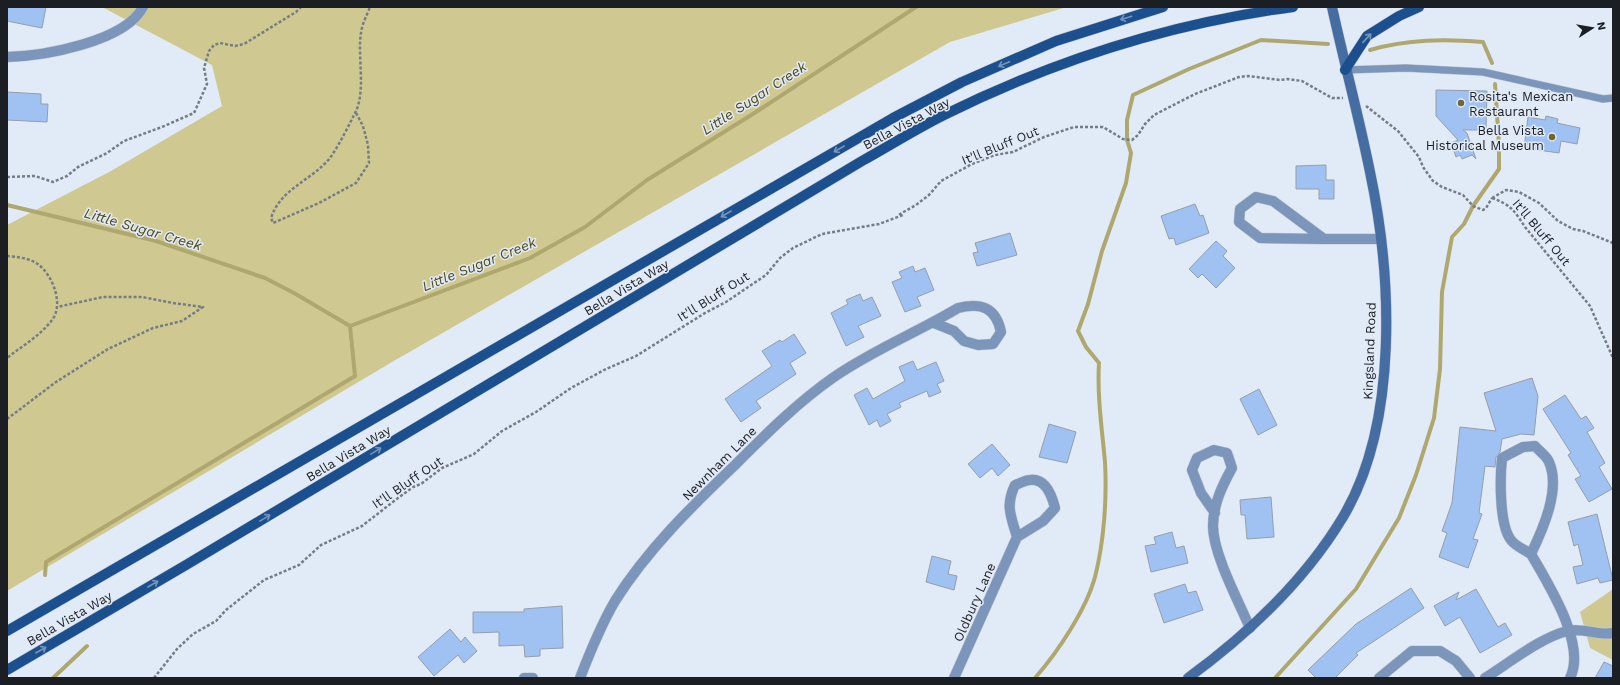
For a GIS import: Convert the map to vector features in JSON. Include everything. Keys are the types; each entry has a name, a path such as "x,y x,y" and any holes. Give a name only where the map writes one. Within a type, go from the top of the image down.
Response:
{"main road":[{"name":"Bella Vista Way","path":"7,630 893,118 962,82 1056,41 1163,7"},
{"name":"Bella Vista Way","path":"7,670 186,565 862,161 944,115 1046,71 1143,37 1240,14 1293,7"},
{"path":"1345,70 1367,36 1399,16 1419,7"}],"street":[{"path":"7,57 30,56 112,35 139,14 143,7"},
{"name":"Kingsland Road","path":"1188,678 1250,628 1300,578 1343,516 1362,476 1376,430 1384,385 1385,309 1381,239 1370,172 1345,70 1332,7"},
{"path":"1324,239 1273,201 1256,197 1240,209 1239,222 1260,238 1324,239 1381,239"},
{"name":"Newnham Lane","path":"580,678 597,635 616,600 670,530 769,431 807,398 835,376 934,323 958,308 971,305 988,308 999,320 1001,332 993,344 978,345 964,341 954,331 934,323"},
{"path":"1532,554 1546,521 1553,476 1549,461 1535,446 1523,447 1502,458 1500,475 1504,526 1511,541 1532,554 1557,598 1565,618 1575,655 1573,671 1570,678"},
{"path":"1215,513 1201,493 1192,470 1197,458 1214,450 1227,453 1232,468 1220,490 1215,513 1213,526 1218,552 1250,628"},
{"path":"1031,480 1044,484 1052,495 1054,508 1043,521 1017,537 1011,518 1008,499 1015,485 1031,480"},
{"name":"Oldbury Lane","path":"954,678 1017,537"},
{"path":"1485,678 1530,647 1568,630 1586,630 1611,635"},
{"path":"1379,678 1412,651 1440,651 1456,662 1470,678"},
{"path":"524,678 533,678"}],"lane":[{"path":"1345,70 1406,68 1483,72 1603,99 1613,98"}],"path":[{"path":"7,177 35,176 53,182 67,176 78,167 107,153 131,138 149,133 194,113 207,84 204,68 205,58 214,45 220,43 235,46 244,44 291,16 301,7"},
{"path":"356,113 363,126 368,145 369,163 356,183 319,203 273,223 271,218 275,206 287,192 310,177 330,158 356,113 361,86 361,32 370,7"},
{"name":"It'll Bluff Out","path":"154,678 177,649 193,634 216,621 226,610 264,580 299,565 321,546 362,526 413,487 421,484 442,468 474,454 502,432 536,412 571,388 606,369 636,356 705,313 726,302 766,275 780,258 793,248 827,233 858,229 896,219 903,215 900,214 916,205 929,195 935,186 944,179 990,157 1013,152 1044,137 1074,127 1103,127 1123,139 1132,140 1138,135 1145,124 1154,115 1195,94 1239,77 1248,76 1302,81 1332,98 1353,99 1374,111 1398,131 1419,157 1423,167 1433,181 1442,187 1463,195 1478,209 1483,210 1486,208 1492,198 1507,203 1516,212 1525,227 1590,306 1613,358"},
{"path":"1492,198 1506,190 1519,192 1539,203 1558,220 1573,229 1583,231 1613,243"},
{"path":"7,256 26,259 39,265 50,280 56,294 57,307 53,319 37,336 7,358"},
{"path":"7,420 56,382 108,349 153,328 182,321 203,307 174,304 142,297 103,297 57,307"}],"shaded area":[{"path":"102,7 1067,7 950,42 392,362 7,591 7,225 111,171 222,106 212,65"},
{"path":"1613,589 1613,660 1590,648 1580,612"}],"building":[{"path":"7,7 46,7 42,28 7,21"},
{"name":"Rosita's Mexican Restaurant","path":"1436,90 1487,91 1486,130 1463,130 1467,133 1476,159 1472,155 1462,159 1460,155 1456,157 1451,143 1458,140 1436,116"},
{"path":"7,92 41,94 41,104 48,104 47,122 7,120"},
{"name":"Bella Vista Historical Museum","path":"1546,116 1558,119 1557,123 1580,128 1577,144 1561,141 1559,153 1524,148 1528,117 1545,120"},
{"path":"1326,165 1326,180 1334,180 1334,199 1319,199 1319,189 1296,189 1296,166"},
{"path":"1195,204 1200,216 1203,215 1209,233 1176,245 1174,238 1169,239 1161,216"},
{"path":"1010,233 1017,255 977,266 973,253 978,252 975,243"},
{"path":"1216,241 1227,251 1223,256 1235,268 1216,288 1202,274 1198,278 1189,269"},
{"path":"913,266 915,272 925,268 934,290 917,297 921,306 905,312 892,282 902,278 899,272"},
{"path":"860,294 863,301 872,297 881,316 858,326 864,337 846,346 831,313 848,304 846,300"},
{"path":"794,334 806,353 790,363 796,374 756,401 761,408 741,422 725,399 772,366 762,351 780,340 782,342"},
{"path":"913,361 917,370 936,362 944,381 937,384 941,392 929,397 927,391 899,403 901,407 887,414 891,421 880,427 877,420 869,425 854,395 867,388 873,399 905,381 899,367"},
{"path":"1532,378 1538,396 1534,435 1521,434 1502,439 1500,452 1496,457 1495,467 1485,466 1479,513 1482,514 1473,539 1478,540 1468,568 1439,557 1447,533 1442,531 1452,503 1460,427 1496,431 1484,393"},
{"path":"1259,389 1277,425 1258,435 1240,399"},
{"path":"1565,395 1581,419 1586,416 1594,428 1587,432 1605,463 1599,467 1612,489 1589,502 1575,479 1581,476 1568,455 1571,453 1543,409"},
{"path":"1049,424 1076,432 1067,463 1039,457"},
{"path":"992,444 1010,465 998,476 992,468 980,478 968,464"},
{"path":"1271,497 1274,537 1247,539 1245,515 1241,515 1240,500"},
{"path":"1597,514 1613,580 1600,583 1598,578 1577,584 1573,567 1583,565 1578,544 1574,546 1568,522"},
{"path":"1172,532 1176,548 1184,546 1188,563 1151,572 1145,546 1156,544 1154,537"},
{"path":"932,556 951,561 948,574 957,576 954,590 926,582"},
{"path":"1185,584 1188,593 1196,591 1203,610 1164,623 1154,594"},
{"path":"1411,588 1424,608 1356,653 1358,655 1335,678 1316,678 1308,670 1356,624"},
{"path":"1476,589 1498,627 1505,623 1512,635 1480,653 1460,617 1445,626 1434,606 1459,592 1456,600"},
{"path":"562,606 563,648 540,649 540,656 525,657 524,645 499,646 499,632 473,633 473,612 524,612 524,609"},
{"path":"450,629 461,642 465,637 477,651 464,663 458,655 434,676 418,657"},
{"path":"1604,662 1613,666 1613,678 1595,678"}],"waterway":[{"name":"Little Sugar Creek","path":"7,205 156,241 265,278 350,326 530,258 585,227 647,180 756,112 916,7"},
{"path":"1035,678 1061,644 1078,617 1091,590 1101,549 1106,476 1099,400 1099,363 1086,347 1078,331 1088,304 1102,251 1126,183 1131,153 1127,140 1127,120 1133,95 1189,69 1261,40 1328,44"},
{"path":"1370,50 1384,46 1426,41 1455,40 1483,42 1492,63"},
{"path":"1275,678 1356,589 1399,518 1416,475 1434,418 1440,369 1442,292 1452,237 1464,224 1473,206 1499,169 1495,84"},
{"path":"45,575 46,562 355,376 350,326"},
{"path":"53,678 87,646"}],"place":[{"name":"Rosita's Mexican Restaurant","path":"1461,103"},
{"name":"Bella Vista Historical Museum","path":"1552,137"}]}
